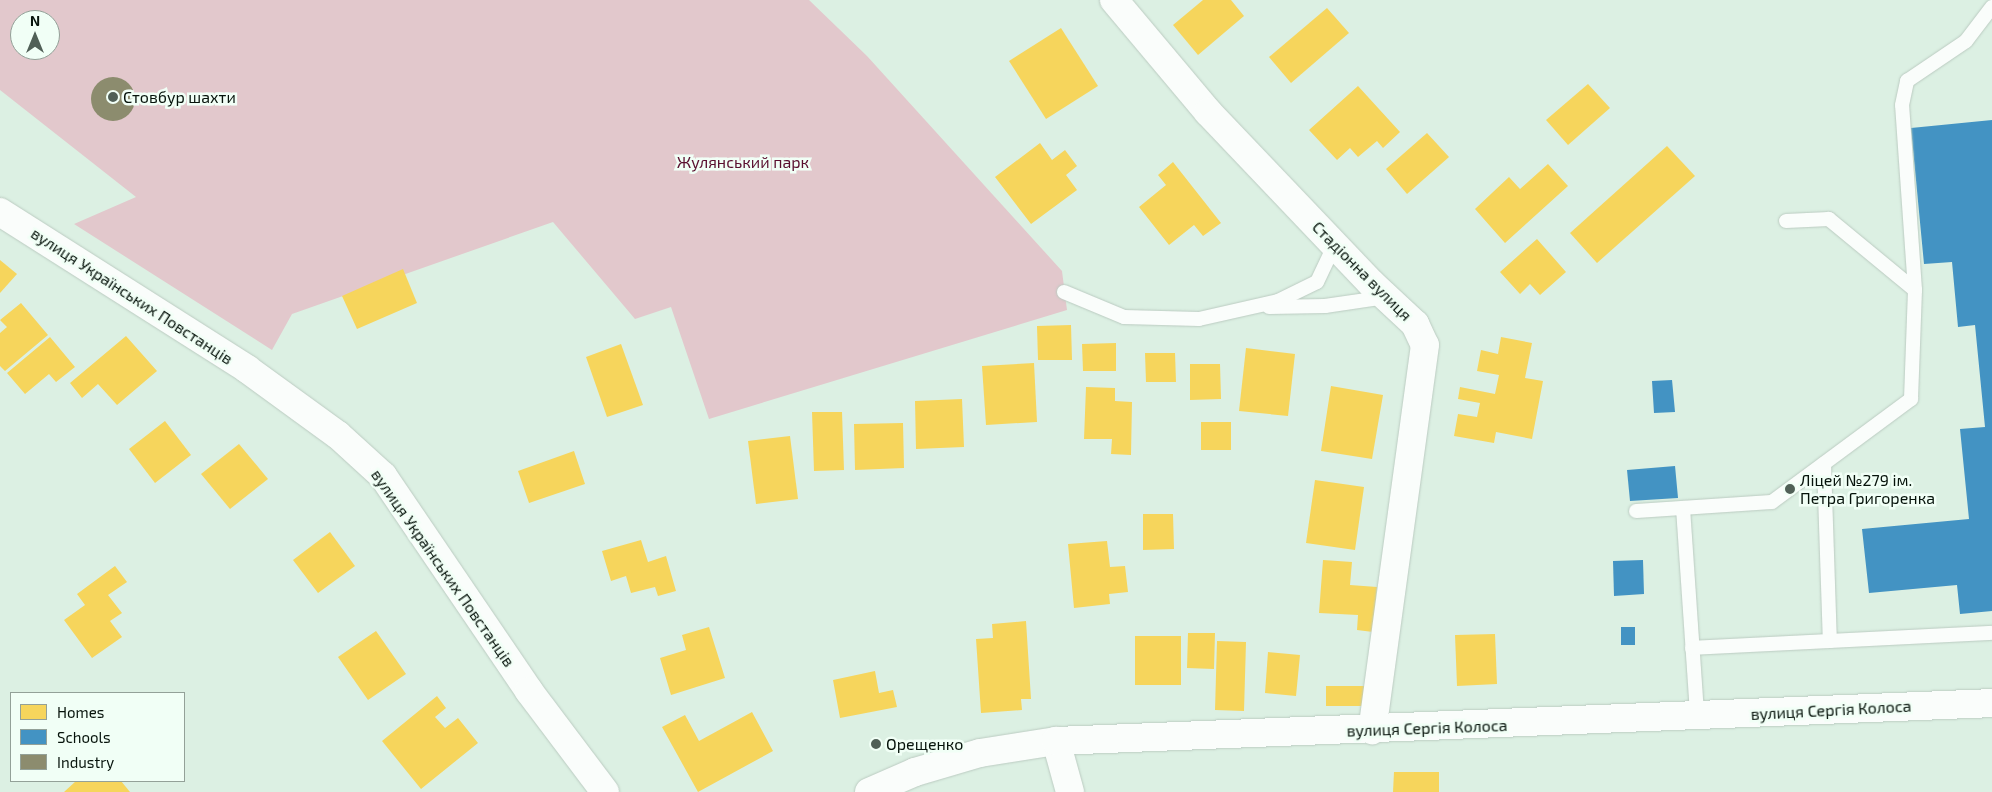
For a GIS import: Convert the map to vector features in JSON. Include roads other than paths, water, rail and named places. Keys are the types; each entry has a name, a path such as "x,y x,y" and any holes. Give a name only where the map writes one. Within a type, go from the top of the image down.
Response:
{"street":[{"name":"Стадіонна вулиця","path":"1114,0 1208,112 1415,324 1425,345 1372,730"},
{"name":"вулиця Українських Повстанців","path":"0,212 247,369 338,435 383,476 529,691 605,792"},
{"name":"вулиця Сергія Колоса","path":"869,792 914,772 980,753 1056,741 1372,730 1992,703"},
{"path":"1056,741 1070,792"}],"lane":[{"path":"1636,511 1772,502 1911,399 1915,290 1902,105 1907,81 1966,41 1992,7"},
{"path":"1786,221 1829,219 1915,290"},
{"path":"1064,292 1124,317 1200,319 1278,301 1317,282 1335,244"},
{"path":"1251,307 1325,306 1387,297"},
{"path":"1824,464 1830,641"},
{"path":"1683,508 1697,716"},
{"path":"1692,648 1992,633"}],"place":[{"name":"Cтовбур шахти","path":"113,97"},
{"name":"Ліцей №279 ім. Петра Григоренка","path":"1790,489"},
{"name":"Орещенко","path":"876,744"}],"park label":[{"name":"Жулянський парк","path":"743,162"}]}
